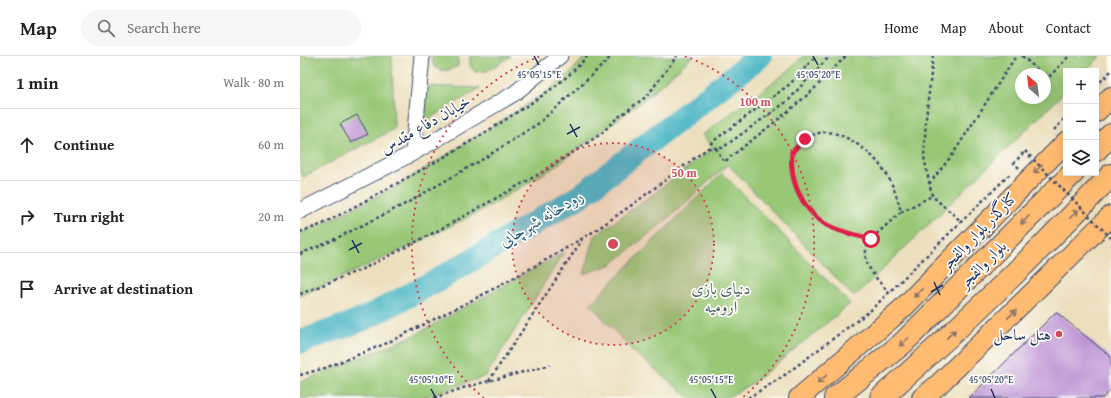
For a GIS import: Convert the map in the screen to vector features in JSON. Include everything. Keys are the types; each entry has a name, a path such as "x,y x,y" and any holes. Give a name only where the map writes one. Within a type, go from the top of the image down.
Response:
{"highway":[{"path":"1099,147 1111,134"},
{"name":"بلوار والفجر","path":"881,398 932,353 1077,212 1111,175"},
{"name":"بلوار والفجر","path":"835,398 903,343 1069,176"}],"main road":[{"path":"1099,109 1111,96"},
{"name":"کنارگذر بلوار والفجر","path":"799,398 903,308 968,228 1058,137"},
{"path":"922,398 938,385 1111,216"}],"street":[{"path":"413,153 422,56"},
{"name":"خیابان دفاع مقدس","path":"300,211 413,153 515,93 560,56"}],"path":[{"path":"300,232 323,224 478,137 536,100 578,67 587,56"},
{"path":"300,254 331,241 407,203 483,159 539,123 611,56"},
{"path":"300,294 365,268 440,230 542,172 601,134 616,119 647,96 677,56"},
{"path":"300,375 325,368 387,343 486,293 583,238 636,202 708,148 712,142 790,84 816,56"},
{"path":"708,148 722,148 789,100 830,56"},
{"path":"716,148 724,162 812,91 846,56"},
{"path":"933,56 926,118 924,157 929,184 932,196 968,228"},
{"path":"929,184 953,154 1016,56"},
{"path":"1022,56 1035,68"},
{"path":"1051,76 1069,56"},
{"path":"1099,83 1111,71"},
{"path":"1058,137 1063,124"},
{"path":"871,239 840,231 825,224 812,214 801,198 794,182 790,165 792,152 805,139 812,134 834,132 848,138 872,156 885,170 893,185 901,212"},
{"path":"1014,163 1025,151 1111,238"},
{"path":"1027,157 1031,152"},
{"path":"1017,166 1022,162"},
{"path":"748,398 782,378 871,310 968,228 1012,172"},
{"path":"903,308 874,276 867,263 866,251 871,239 901,212 932,196"},
{"path":"489,381 583,238"},
{"path":"434,398 489,381 550,365"}],"green space":[{"path":"300,56 392,56 394,129 303,177 300,169"},
{"path":"432,56 458,56 458,66 449,70 440,70 434,66"},
{"path":"470,56 511,56 487,71 475,72 470,66"},
{"path":"586,56 693,56 646,98 550,170 484,209 406,248 300,296 300,233 324,223 397,186 544,94 570,73"},
{"path":"803,56 1101,56 1089,68 1063,68 1063,94 854,297 728,164 671,216 612,264 584,274 595,236 713,148 702,135 788,71"},
{"path":"425,86 480,88 424,122"},
{"name":"دنیای بازی ارومیه","path":"722,173 850,304 753,383 726,398 690,398 633,351 590,304"},
{"path":"564,252 486,376 421,398 300,398 300,382 415,335"}],"building":[{"path":"357,115 368,134 351,143 340,124"},
{"name":"هتل ساحل","path":"1056,312 1111,357 1111,389 1103,398 969,398"}],"waterway":[{"name":"رودخانه شهرچایی","path":"300,342 364,319 436,281 580,196 760,56"}],"place":[{"name":"هتل ساحل","path":"1059,334"}],"route":[{"path":"805,139 792,152 790,165 794,182 801,198 812,214 825,224 840,231 871,239"}]}
